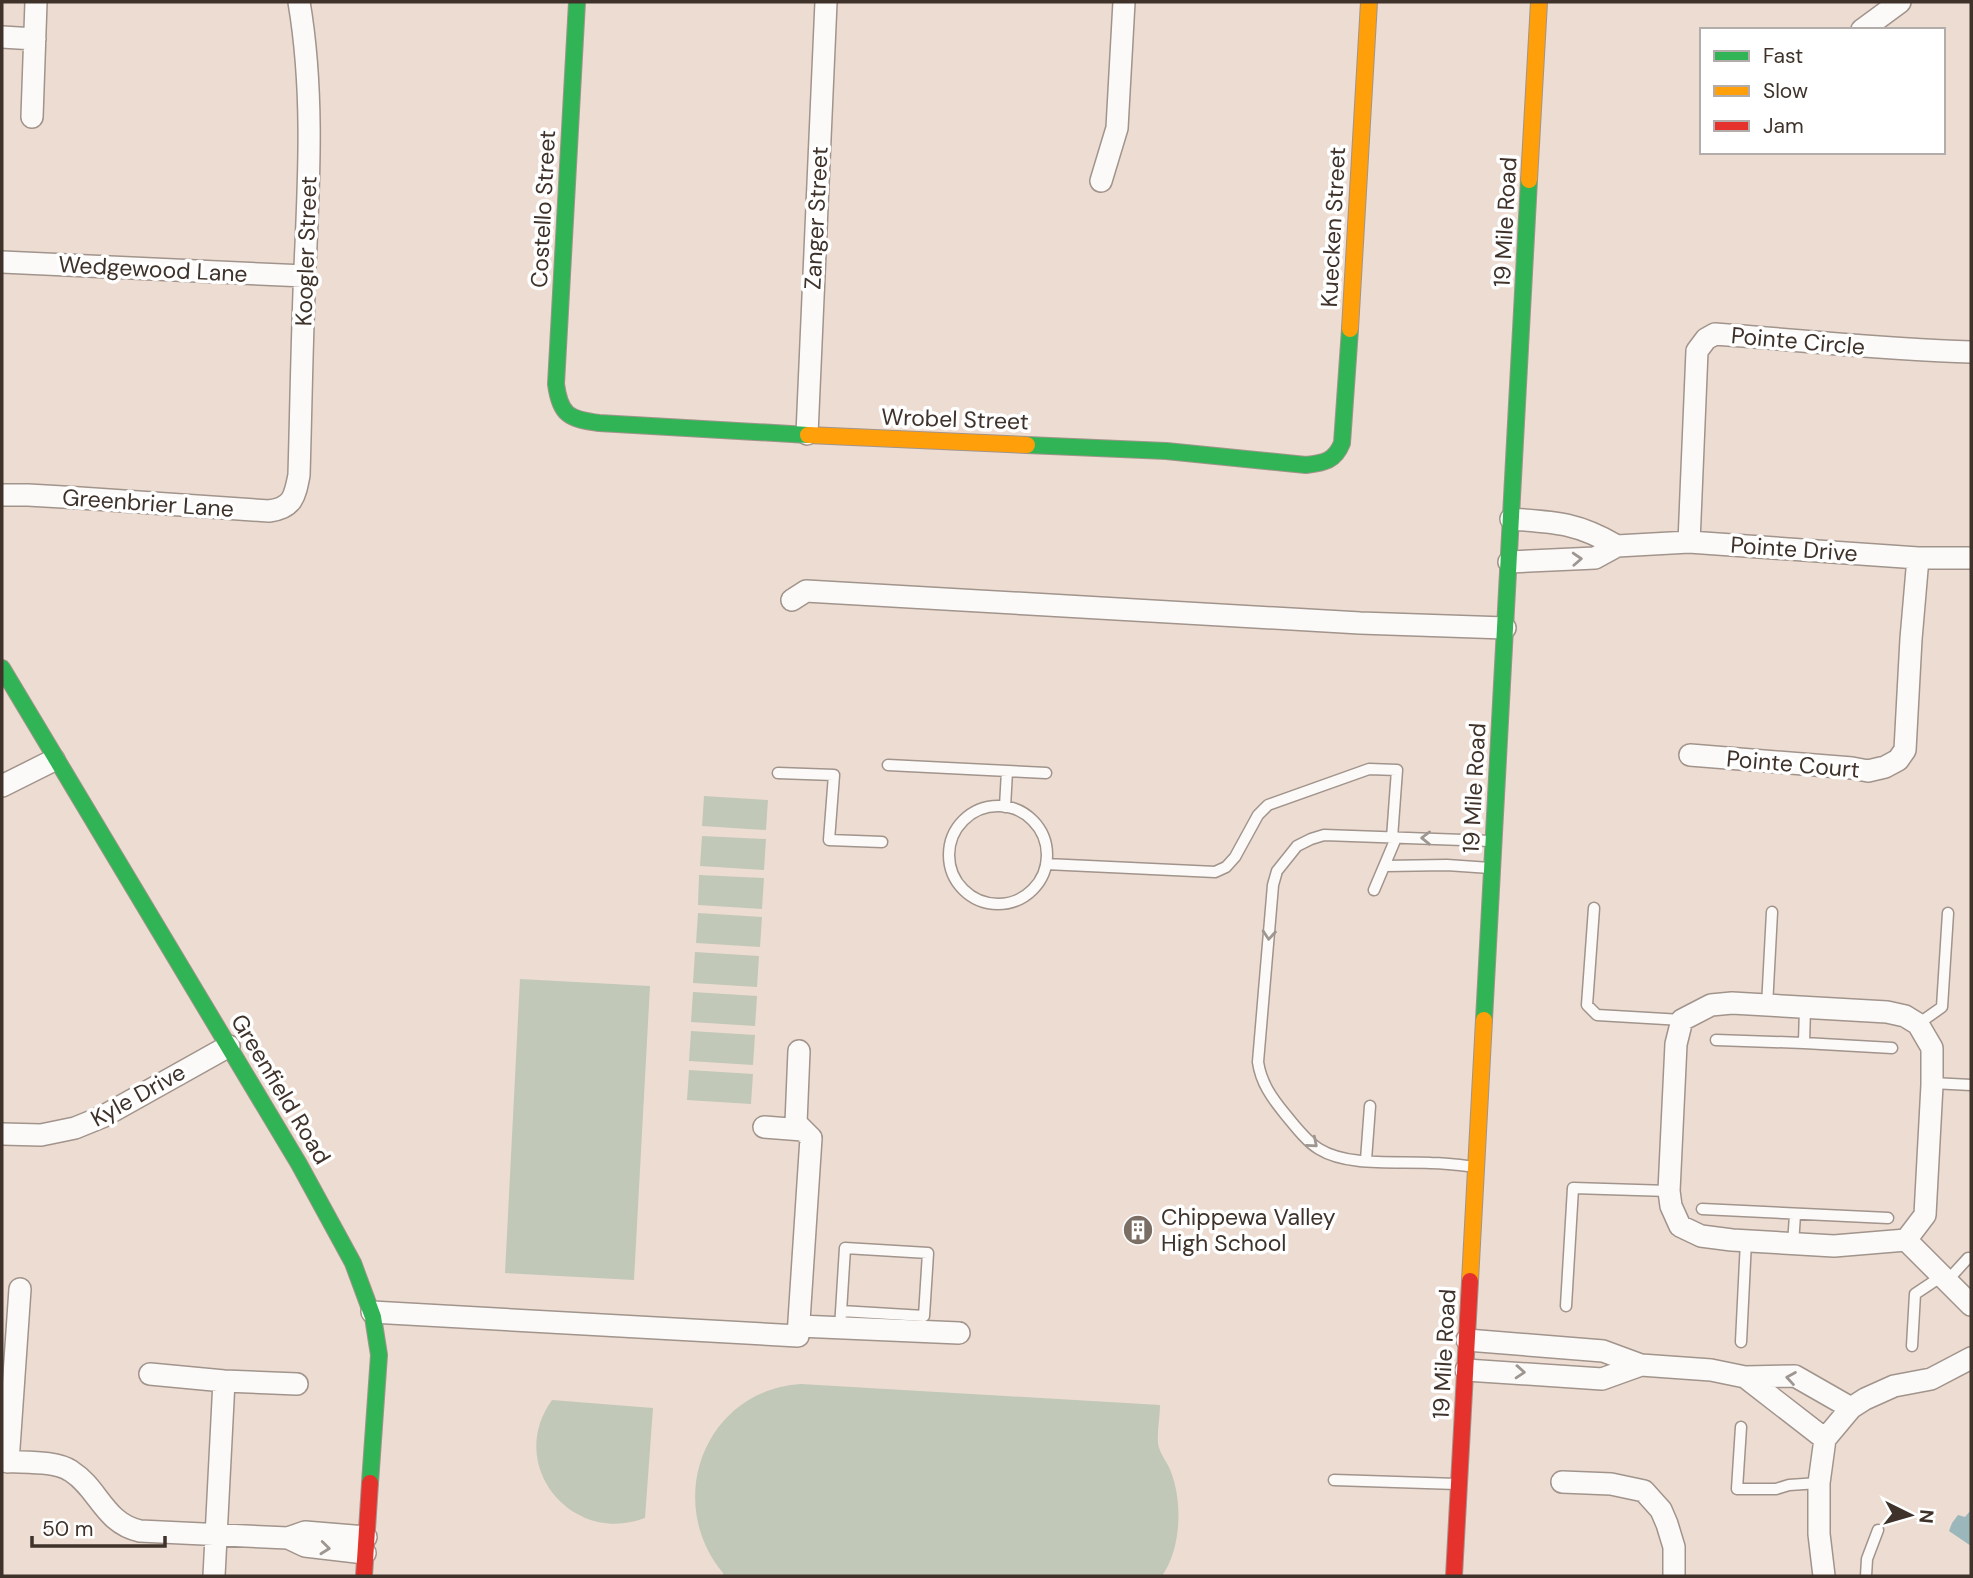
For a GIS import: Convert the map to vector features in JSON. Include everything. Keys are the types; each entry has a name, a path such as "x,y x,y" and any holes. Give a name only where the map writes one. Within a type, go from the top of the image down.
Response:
{"street":[{"path":"32,117 36,2"},
{"name":"Koogler Street","path":"292,500 299,475 310,112 307,60 299,2"},
{"name":"Costello Street","path":"567,417 557,400 556,384 578,2"},
{"name":"Zanger Street","path":"807,434 826,2"},
{"path":"1101,181 1117,128 1124,2"},
{"name":"Kuecken Street","path":"1338,454 1342,443 1345,406 1369,2"},
{"name":"19 Mile Road","path":"1454,1576 1539,2"},
{"path":"1865,28 1900,2"},
{"path":"2,37 35,39"},
{"name":"Wedgewood Lane","path":"2,262 304,276"},
{"name":"Pointe Circle","path":"1689,542 1697,351 1706,339 1715,334 1906,350 1971,352"},
{"name":"Wrobel Street","path":"567,417 599,423 1166,451 1306,465 1328,462 1338,454"},
{"name":"Greenbrier Lane","path":"2,495 269,511 285,507 292,500"},
{"path":"1511,519 1572,525 1597,534 1617,546"},
{"name":"Pointe Drive","path":"1509,562 1595,558 1617,546 1689,542 1918,558 1971,558"},
{"name":"Pointe Court","path":"1690,755 1868,771 1898,760 1905,750 1907,732 1918,558"},
{"path":"792,600 806,591 1505,628"},
{"name":"Greenfield Road","path":"2,668 54,760 229,1046 338,1232 355,1266 372,1312 379,1355 364,1576"},
{"path":"2,786 54,760"},
{"path":"1732,1003 1766,1006 1887,1012 1905,1016 1918,1024 1932,1048 1925,1215 1906,1240 1834,1246 1793,1244 1701,1236 1680,1226 1671,1206 1669,1191 1676,1044 1682,1020 1712,1005 1732,1003"},
{"name":"Kyle Drive","path":"2,1134 41,1135 75,1128 102,1117 229,1046"},
{"path":"372,1312 798,1336 811,1138 796,1123 799,1051"},
{"path":"764,1127 803,1130"},
{"path":"1906,1240 1971,1305"},
{"path":"20,1289 5,1461 57,1465 71,1471 111,1516 126,1528 139,1531 288,1538 305,1532 365,1545"},
{"path":"799,1326 841,1320 924,1324 959,1333"},
{"path":"1468,1340 1603,1351 1641,1365 1710,1370 1745,1377 1795,1376 1851,1408"},
{"path":"1824,1576 1819,1534 1819,1483 1825,1439 1851,1408 1865,1399 1894,1386 1931,1379 1971,1358"},
{"path":"1466,1370 1602,1379 1641,1365"},
{"path":"150,1374 297,1384"},
{"path":"1745,1377 1825,1439"},
{"path":"214,1576 224,1381"},
{"path":"1562,1482 1611,1484 1644,1491 1661,1510 1667,1524 1674,1547 1674,1576"}],"lane":[{"path":"888,765 1046,774"},
{"path":"1046,864 1215,872 1226,867 1236,857 1258,815 1268,805 1369,769 1397,770 1394,838 1374,890"},
{"path":"1005,807 1007,771"},
{"path":"778,773 834,775 829,840 882,842"},
{"path":"989,807 1005,807 1020,811 1032,820 1042,833 1046,864 1041,878 1032,890 1020,899 1005,904 990,904 976,899 964,890 955,878 950,863 950,848 954,834 963,821 975,812 989,807"},
{"path":"1477,1167 1366,1160 1334,1156 1318,1149 1268,1093 1260,1076 1258,1062 1273,885 1277,871 1297,846 1311,839 1337,835 1494,841"},
{"path":"1384,866 1447,865 1492,868"},
{"path":"1594,908 1587,1005 1597,1015 1682,1020"},
{"path":"1766,1006 1772,912"},
{"path":"1918,1024 1942,1007 1948,913"},
{"path":"1804,1044 1805,1008"},
{"path":"1716,1040 1892,1048"},
{"path":"1932,1083 1971,1085"},
{"path":"1366,1160 1370,1107"},
{"path":"1566,1306 1573,1188 1669,1191"},
{"path":"1702,1209 1888,1218"},
{"path":"1793,1244 1795,1215"},
{"path":"1741,1342 1746,1241"},
{"path":"841,1320 845,1248 928,1253 924,1324"},
{"path":"1912,1346 1915,1294 1945,1278 1971,1258"},
{"path":"1741,1427 1737,1489 1776,1489 1789,1485 1819,1483"},
{"path":"1334,1480 1459,1484"},
{"path":"1866,1576 1867,1559 1878,1530"}],"green space":[{"path":"704,796 768,800 766,830 702,826"},
{"path":"702,836 766,839 764,870 700,866"},
{"path":"699,875 764,878 762,909 698,905"},
{"path":"698,913 762,917 760,947 696,943"},
{"path":"695,952 759,956 757,987 693,983"},
{"path":"520,979 650,986 634,1280 505,1273"},
{"path":"693,992 757,996 755,1026 691,1022"},
{"path":"691,1031 755,1035 753,1065 689,1061"},
{"path":"689,1070 753,1074 751,1104 687,1100"},
{"path":"801,1384 1160,1405 1158,1443 1175,1484 1178,1511 1176,1539 1168,1565 1162,1576 723,1576 705,1544 696,1514 696,1483 703,1454 718,1427 740,1406 768,1391"},
{"path":"552,1400 653,1408 645,1518 618,1524 593,1521 571,1510 554,1494 542,1473 536,1450 540,1425"}],"water":[{"path":"1971,1510 1971,1546 1949,1531 1958,1515 1965,1517"}],"traffic: fast":[{"path":"577,2 556,384 563,409 580,420 599,423 808,435"},
{"path":"1484,1020 1529,180"},
{"path":"1027,445 1166,451 1306,465 1323,462 1336,454 1342,443 1350,329"},
{"path":"2,668 299,1164 353,1263 373,1317 379,1355 370,1483"}],"traffic: slow":[{"path":"1350,329 1369,2"},
{"path":"1529,180 1539,2"},
{"path":"808,435 1027,445"},
{"path":"1470,1281 1484,1020"}],"traffic: jam":[{"path":"1454,1576 1470,1281"},
{"path":"364,1576 370,1483"}],"place":[{"name":"Chippewa Valley High School","path":"1138,1230"}]}
